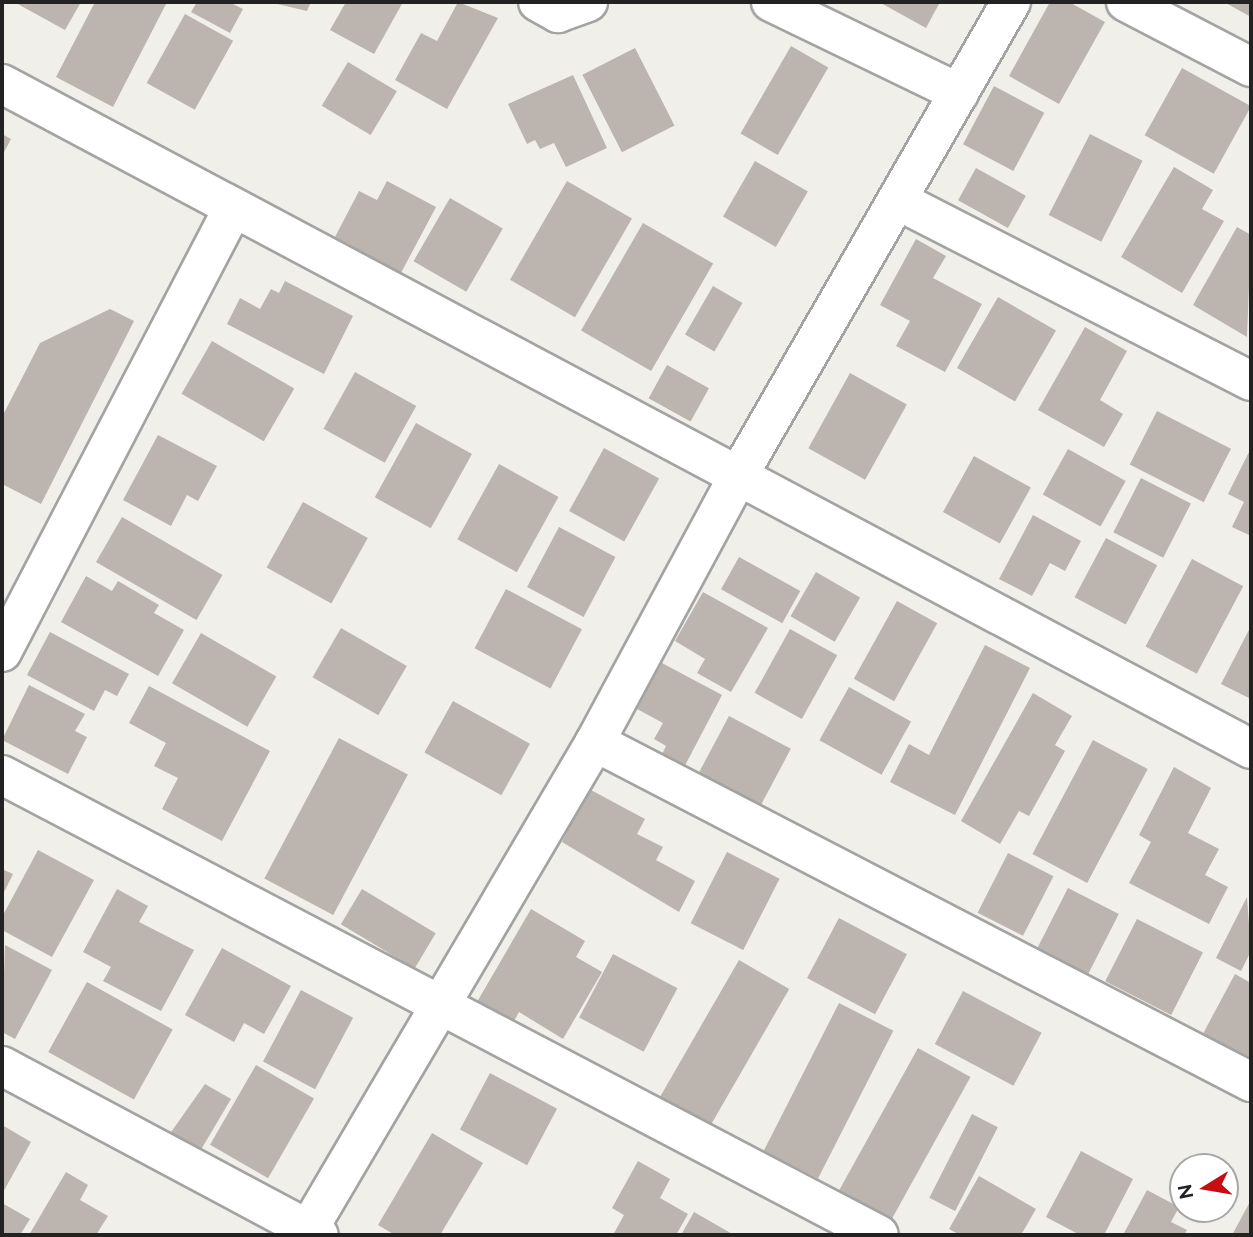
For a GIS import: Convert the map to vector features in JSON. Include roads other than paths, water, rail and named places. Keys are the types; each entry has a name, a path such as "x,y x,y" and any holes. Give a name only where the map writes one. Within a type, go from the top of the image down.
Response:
{"street":[{"path":"538,2 558,13 587,2"},
{"path":"771,2 959,93"},
{"path":"2,1066 311,1233 595,741 738,476 899,201 1011,2"},
{"path":"1126,2 1251,67"},
{"path":"2,84 232,210 1251,749"},
{"path":"899,201 1251,381"},
{"path":"2,652 232,210"},
{"path":"595,741 1251,1082"},
{"path":"2,775 879,1235"}]}
